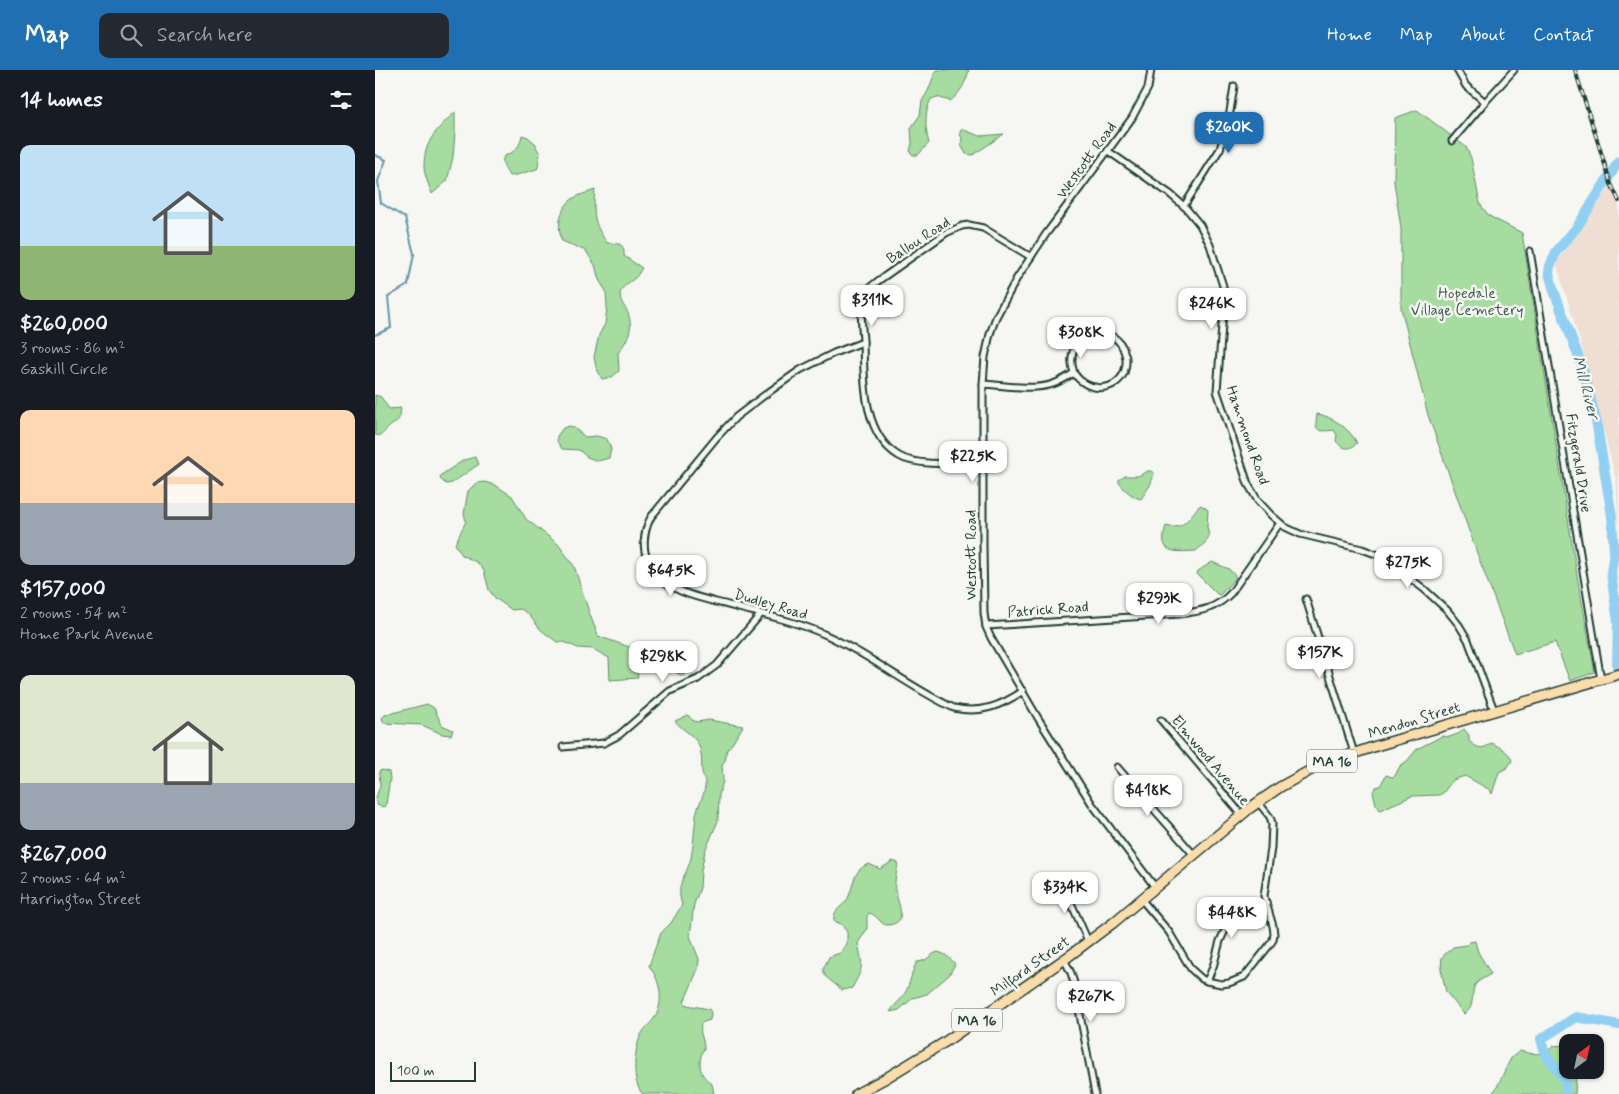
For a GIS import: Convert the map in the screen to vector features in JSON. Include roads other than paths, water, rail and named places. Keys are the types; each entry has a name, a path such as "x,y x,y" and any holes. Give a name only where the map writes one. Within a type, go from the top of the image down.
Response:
{"main road":[{"name":"Mendon Street","path":"1091,940 1258,802 1320,765 1494,710 1619,674"},
{"name":"Milford Street","path":"856,1094 945,1042 1091,940"}],"street":[{"name":"Westcott Road","path":"1151,70 1148,88 1132,118 1017,278 996,317 990,334 985,357 983,384 983,593 986,626 991,638 1092,804 1155,888"},
{"path":"1457,70 1466,86 1485,102"},
{"path":"1452,141 1514,70"},
{"path":"1184,206 1220,149 1229,118 1234,86"},
{"name":"Hammond Road","path":"1108,151 1170,194 1184,206 1200,225 1210,245 1223,286 1223,312 1217,382 1220,402 1248,484 1262,505 1280,523 1299,534 1362,549 1381,556 1424,589 1447,610 1468,640 1494,710"},
{"name":"Ballou Road","path":"983,463 923,462 905,459 890,449 875,427 867,405 862,317 863,299 866,292 878,281 946,233 962,226 983,228 1031,257"},
{"name":"Fitzgerald Drive","path":"1530,251 1601,680"},
{"path":"1100,333 1112,336 1125,350 1125,368 1121,378 1112,385 1102,388 1091,387 1081,381 1074,372 1071,360 1074,348 1088,335 1100,333"},
{"name":"Dudley Road","path":"863,342 834,353 800,370 736,417 658,507 647,524 644,537 645,555 653,571 662,580 681,591 825,634 955,708 969,711 981,710 1007,701 1023,692"},
{"path":"983,384 1040,386 1057,382 1074,372"},
{"name":"Patrick Road","path":"986,626 1180,614 1210,608 1225,600 1231,593 1280,523"},
{"path":"1306,599 1354,753"},
{"path":"563,747 605,742 619,735 671,691 698,678 717,665 761,614"},
{"name":"Elmwood Avenue","path":"1161,720 1242,815"},
{"path":"1117,767 1194,855"},
{"path":"1141,899 1169,932 1191,969 1207,981 1221,984 1244,977 1269,948 1274,934 1264,896 1273,829 1270,818 1258,802"},
{"path":"1063,878 1072,905 1091,940"},
{"path":"1207,981 1226,928 1240,916 1266,902"},
{"path":"1064,959 1074,984 1095,1094"}],"waterway":[{"path":"375,155 386,160 378,181 381,203 405,218 414,254 408,285 388,297 391,328 375,335"},
{"name":"Mill River","path":"1617,667 1618,622 1611,573 1614,552 1612,516 1596,420 1582,366 1549,273 1556,252 1577,227 1619,161"},
{"name":"Mill River","path":"1566,1094 1565,1080 1545,1054 1541,1039 1576,1017 1619,1025"}],"railway":[{"path":"1575,70 1611,184 1619,201"}],"park label":[{"name":"Hopedale Village Cemetery","path":"1467,302"}]}
